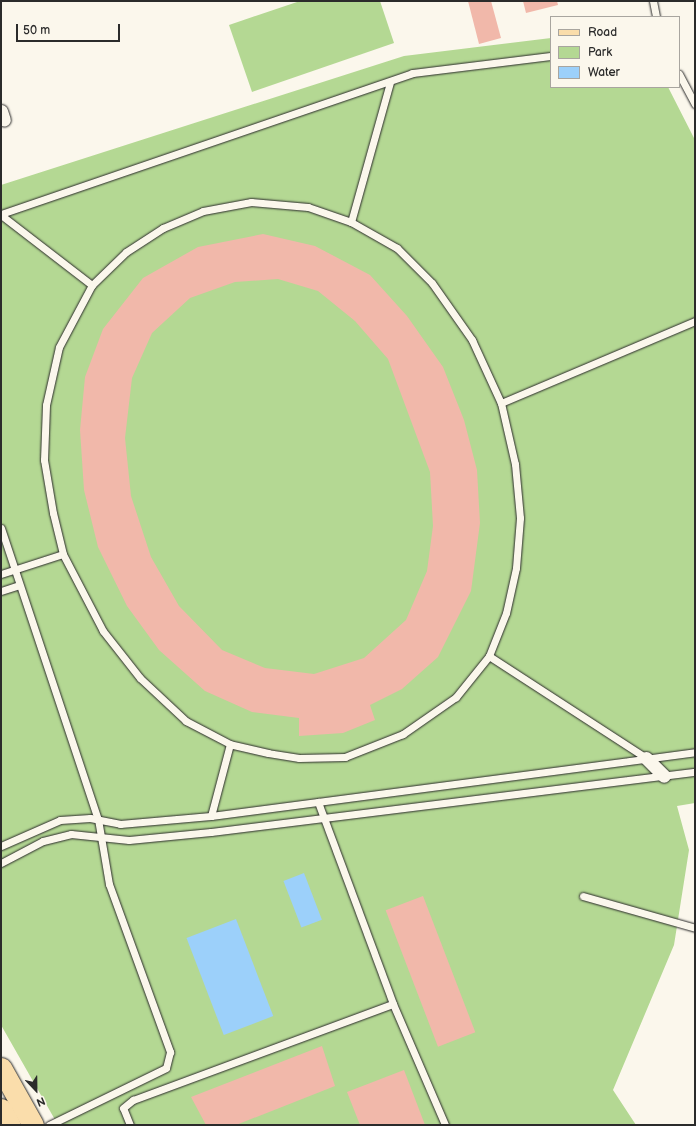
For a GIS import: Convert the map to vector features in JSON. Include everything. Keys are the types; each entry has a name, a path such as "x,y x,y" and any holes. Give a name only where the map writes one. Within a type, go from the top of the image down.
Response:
{"main road":[{"path":"1,1068 33,1125"},
{"path":"1,1109 10,1125"}],"street":[{"path":"646,758 664,776"}],"lane":[{"path":"653,1 656,16"},
{"path":"1,214 390,82 412,73 550,56"},
{"path":"680,76 695,104"},
{"path":"351,222 390,82"},
{"path":"251,202 308,207 351,222 397,248 432,283 472,340 501,403 515,464 520,518 516,568 506,613 489,656 456,697 403,734 345,757 299,758 230,744 186,720 140,678 103,631 63,554 44,460 46,405 59,347 92,285 126,252 163,228 203,211 251,202"},
{"path":"1,214 92,285"},
{"path":"501,403 695,321"},
{"path":"1,528 98,819 103,838 110,884 170,1052 166,1068 49,1125"},
{"path":"1,574 63,554"},
{"path":"1,591 19,585"},
{"path":"489,656 646,758"},
{"path":"211,816 230,744"},
{"path":"1,846 60,820 98,819 120,824 211,816 695,752"},
{"path":"1,863 61,836 80,834 128,840 324,820 695,772"},
{"path":"318,802 394,1004 445,1125"},
{"path":"583,896 695,928"},
{"path":"130,1125 123,1108 133,1100 394,1004"}],"green space":[{"path":"300,1 380,1 394,43 252,92 229,25"},
{"path":"550,38 550,88 669,88 695,140 695,803 677,806 689,850 674,945 613,1090 636,1125 58,1125 1,1025 1,185 404,56"}],"water":[{"path":"304,873 322,920 301,928 283,881"},
{"path":"236,919 273,1016 224,1035 187,938"}],"building":[{"path":"468,1 491,1 501,38 479,44"},
{"path":"523,1 557,1 558,5 526,13"},
{"path":"263,234 315,246 370,275 407,316 443,367 464,420 477,470 480,523 471,591 438,657 402,689 370,705 375,720 343,733 299,736 299,718 252,712 205,691 159,650 127,606 98,547 84,490 80,430 85,377 103,329 143,278 198,247","holes":["278,279 318,291 355,321 388,359 430,472 433,526 427,571 406,620 364,658 314,674 265,668 222,650 179,606 151,557 131,496 125,438 132,378 152,333 190,298 235,282"]},
{"path":"423,896 475,1032 438,1047 386,910"},
{"path":"322,1046 335,1086 236,1125 206,1125 191,1097"},
{"path":"404,1070 425,1125 360,1125 347,1092"}]}
